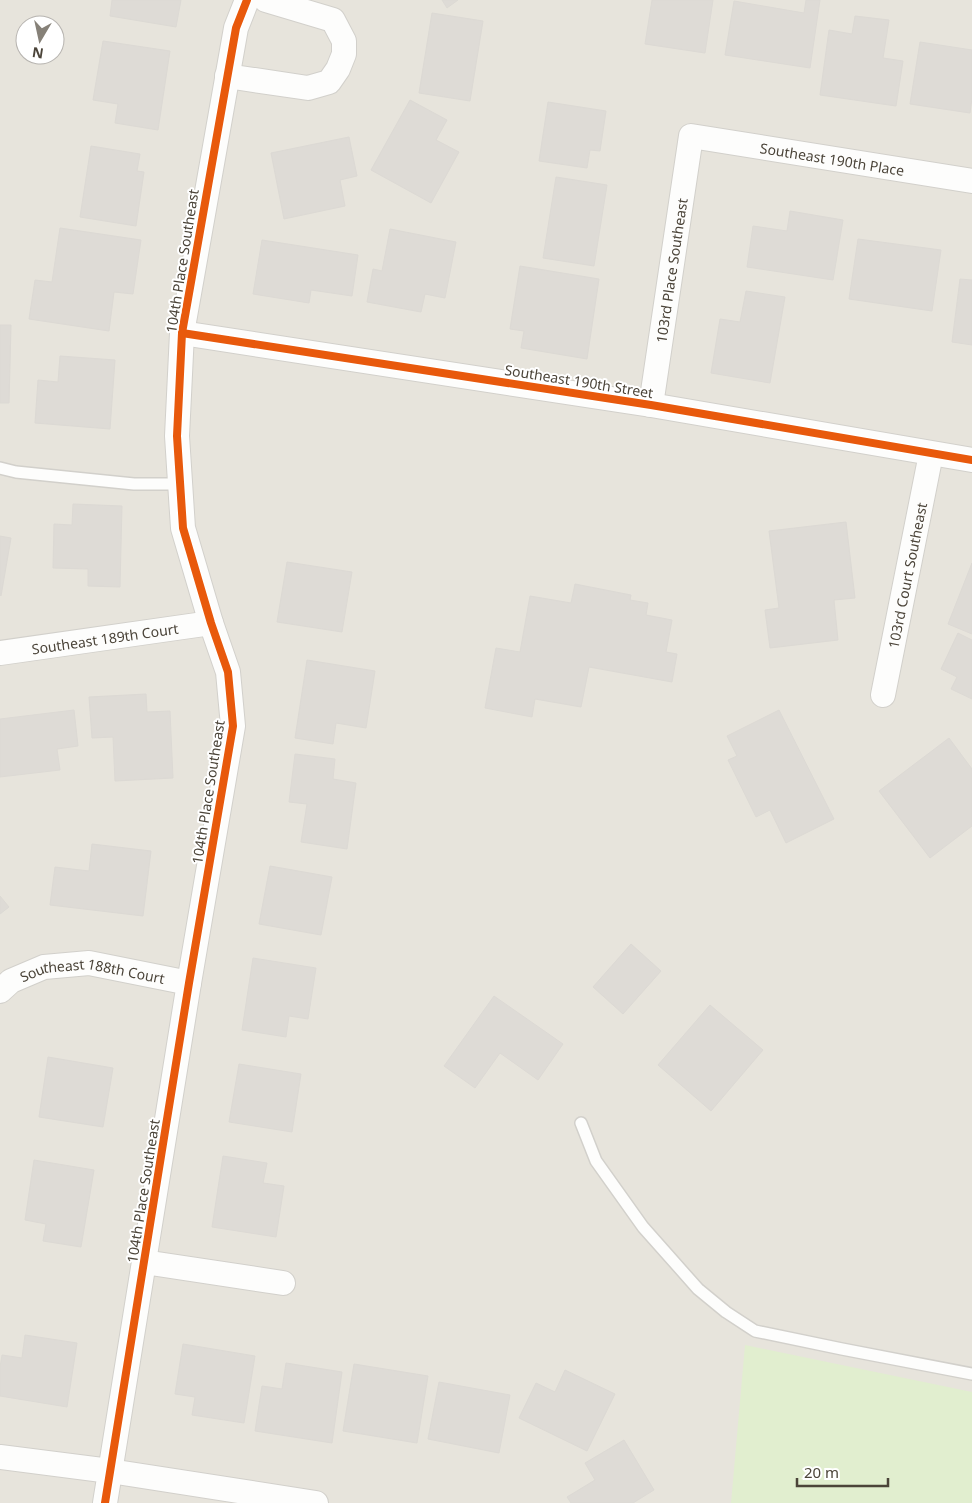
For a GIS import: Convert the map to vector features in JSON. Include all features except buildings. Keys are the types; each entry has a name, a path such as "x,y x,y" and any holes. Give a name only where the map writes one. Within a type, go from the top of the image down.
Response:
{"street":[{"name":"104th Place Southeast","path":"105,1503 189,983 233,726 228,672 211,623 183,528 177,436 182,333 236,28 247,0"},
{"path":"227,76 308,88 329,82 338,69 344,54 344,41 333,20 266,0"},
{"name":"Southeast 190th Place","path":"691,136 972,181"},
{"name":"103rd Place Southeast","path":"651,405 691,136"},
{"name":"Southeast 190th Street","path":"182,333 651,405 972,460"},
{"name":"103rd Court Southeast","path":"883,695 931,454"},
{"name":"Southeast 189th Court","path":"0,653 211,623"},
{"name":"Southeast 188th Court","path":"0,991 11,981 44,967 89,963 189,983"},
{"path":"144,1262 283,1283"},
{"path":"0,1458 110,1471 316,1503"}],"lane":[{"path":"0,468 16,472 134,484 180,484"},
{"path":"581,1123 596,1162 643,1227 698,1290 726,1312 755,1331 972,1374"}],"shaded area":[{"path":"0,0 972,0 972,1503 0,1503"}],"green space":[{"path":"745,1345 972,1392 972,1503 731,1503"}],"cycle path":[{"path":"105,1503 189,983 233,726 228,672 211,623 183,528 177,436 182,333 236,28 247,0"},
{"path":"182,333 651,405 972,460"}]}
